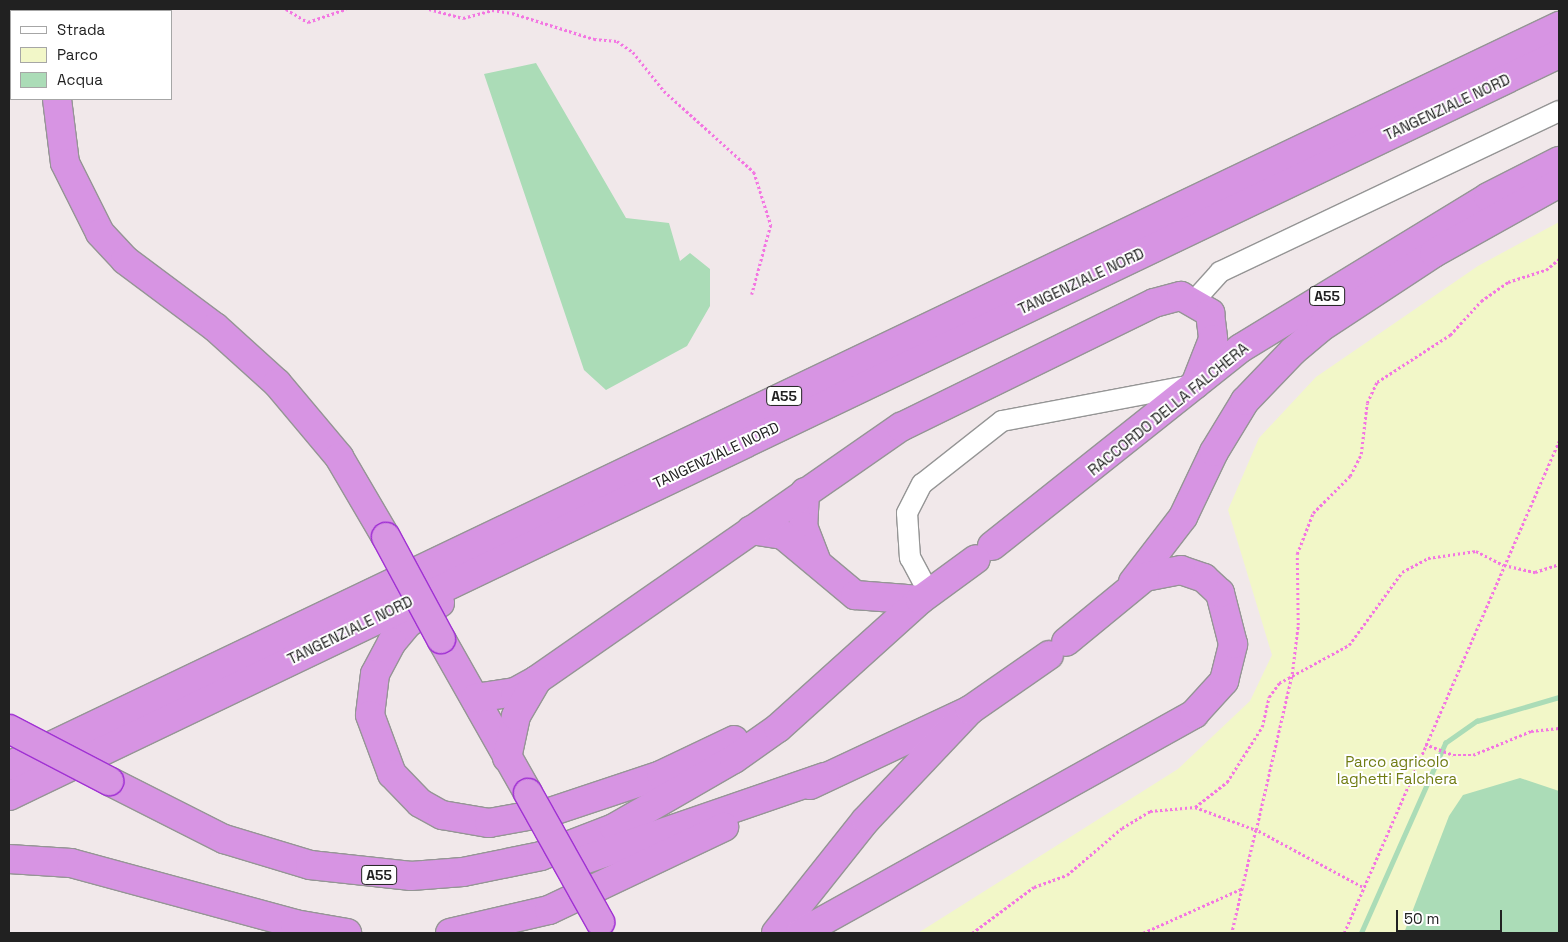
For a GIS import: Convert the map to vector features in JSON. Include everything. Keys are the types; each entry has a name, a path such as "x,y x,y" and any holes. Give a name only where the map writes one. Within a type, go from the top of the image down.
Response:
{"highway":[{"name":"TANGENZIALE NORD","path":"9,766 1559,26"},
{"name":"TANGENZIALE NORD","path":"9,796 501,557 1559,54"},
{"path":"57,100 65,163 100,233 125,260 215,328 277,383 339,457 386,537 603,928"},
{"name":"RACCORDO DELLA FALCHERA","path":"925,597 984,553 1241,348 1396,253 1559,161"},
{"name":"A55","path":"1122,594 1183,516 1214,452 1245,401 1293,351 1419,263 1559,183"},
{"path":"508,758 516,716 538,679 901,427 1164,299 1181,296 1194,300 1210,313 1214,330 1206,366 1194,385"},
{"path":"805,492 803,526 819,566"},
{"path":"751,530 783,535 855,595 925,597"},
{"path":"501,557 408,624 383,658 371,694 374,735 392,774 420,803 442,815 464,821 518,820 590,802 699,758 813,695"},
{"path":"450,933 525,918 588,895 826,777 970,710 1057,649 1145,577 1167,570 1193,572 1214,584 1226,602 1233,644 1228,671 1212,699 1194,714 800,933"},
{"name":"A55","path":"9,729 101,785 224,839 285,859 385,875 463,872 541,856 614,828 734,759 778,728 925,597"},
{"path":"468,687 538,679"},
{"path":"776,933 866,820 970,710"},
{"path":"9,745 101,785 201,844 263,868 351,888 434,891 554,871 826,777"},
{"path":"9,859 79,865 295,924 347,933"}],"street":[{"path":"1194,300 1220,272 1559,111"},
{"path":"925,597 910,558 909,502 922,484 1002,421 1028,414 1194,385"}],"path":[{"path":"286,9 308,22 346,9"},
{"path":"429,9 463,18 492,10 512,14 594,39 617,41 633,52 664,91 754,172 771,225 752,294"},
{"path":"1232,933 1292,674 1298,625 1297,554 1313,513 1350,476 1361,454 1367,402 1377,382 1450,335 1481,302 1508,282 1546,270 1559,259"},
{"path":"1344,933 1362,887 1559,441"},
{"path":"1194,807 1227,782 1262,727 1269,697 1292,674 1316,666 1349,645 1387,588 1402,572 1428,558 1476,550 1504,565 1535,572 1559,564"},
{"path":"1425,744 1447,753 1473,755 1531,731 1559,728"},
{"path":"972,933 1034,887 1067,875 1122,828 1150,811 1194,807 1256,830 1362,887"},
{"path":"1143,933 1242,888"}],"green space":[{"name":"Parco agricolo laghetti Falchera","path":"1559,222 1559,933 918,933 1178,769 1250,701 1272,655 1228,510 1259,438 1316,377 1478,266"}],"water":[{"path":"536,63 626,218 669,223 680,261 690,253 710,269 710,306 687,346 606,390 584,370 484,74"},
{"path":"1520,778 1559,791 1559,933 1404,933 1449,816 1463,795"}],"waterway":[{"path":"1361,933 1445,743 1477,721 1559,697"}]}
